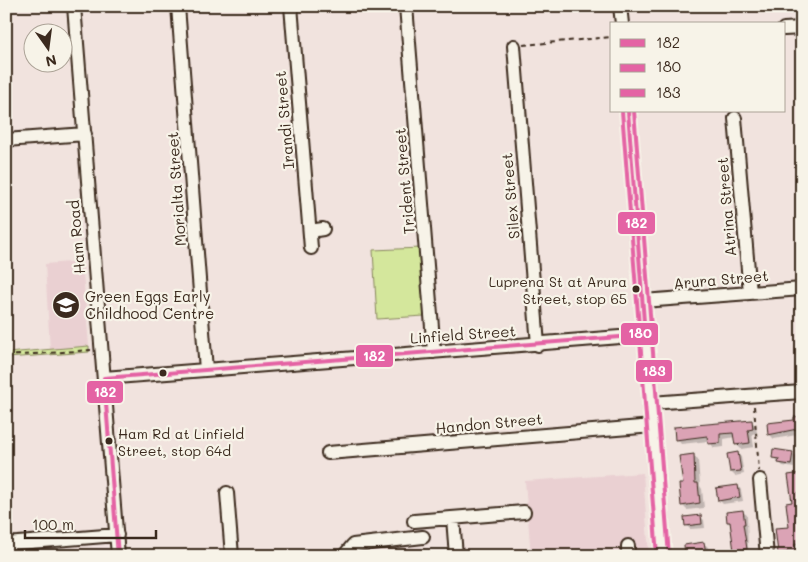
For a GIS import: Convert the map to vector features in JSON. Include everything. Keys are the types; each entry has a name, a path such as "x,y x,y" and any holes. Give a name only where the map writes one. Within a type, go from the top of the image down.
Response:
{"street":[{"name":"Ham Road","path":"74,6 118,556"},
{"name":"Morialta Street","path":"178,6 206,370"},
{"name":"Irandi Street","path":"291,6 311,248"},
{"name":"Trident Street","path":"406,6 434,352"},
{"path":"620,6 622,22"},
{"path":"786,29 802,28"},
{"name":"Silex Street","path":"514,46 538,344"},
{"path":"628,112 663,556"},
{"name":"Atrina Street","path":"735,118 750,293"},
{"path":"6,140 85,134"},
{"path":"310,231 323,229"},
{"name":"Arura Street","path":"643,301 802,289"},
{"name":"Linfield Street","path":"104,378 645,335"},
{"path":"651,404 802,392"},
{"name":"Handon Street","path":"328,453 653,426"},
{"path":"760,480 767,556"},
{"path":"226,493 232,556"},
{"path":"344,556 353,545 453,518 524,512"},
{"path":"453,518 456,556"},
{"path":"410,529 423,537"},
{"path":"6,544 117,535"}],"path":[{"path":"514,46 610,36"},
{"path":"6,356 91,350"},
{"path":"753,396 760,480"}],"shaded area":[{"name":"Green Eggs Early Childhood Centre","path":"82,261 89,346 50,350 45,264"},
{"path":"643,473 649,556 531,556 525,481"}],"green space":[{"path":"421,248 424,316 377,319 373,250"},
{"path":"89,346 89,352 7,358 7,353"}],"building":[{"path":"802,416 802,428 768,435 767,423 794,420 794,417"},
{"path":"752,420 753,429 748,430 750,443 735,445 733,433 720,434 720,443 708,444 707,436 675,440 674,427"},
{"path":"773,449 793,452 791,465 778,463 779,459 772,458"},
{"path":"738,452 741,471 730,472 727,454"},
{"path":"694,454 695,483 698,483 700,503 681,506 679,484 683,484 679,456"},
{"path":"802,473 802,491 798,492 802,543 795,544 796,551 778,553 775,528 789,527 786,503 792,502 788,475"},
{"path":"738,485 740,497 718,501 716,488"},
{"path":"743,510 747,549 734,551 730,522 727,522 726,512"},
{"path":"701,515 702,524 685,526 684,517"},
{"path":"704,542 706,553 685,555 684,545"}],"transit line":[{"name":"180","path":"622,112 657,556"},
{"name":"182","path":"628,112 645,335"},
{"name":"183","path":"634,112 669,556"},
{"name":"182","path":"104,378 645,335"},
{"name":"182","path":"104,378 118,556"}],"place":[{"name":"Luprena St at Arura Street, stop 65","path":"636,289"},
{"name":"Green Eggs Early Childhood Centre","path":"66,305"},
{"name":"Ham Rd at Linfield Street, stop 64d","path":"109,441"}]}
